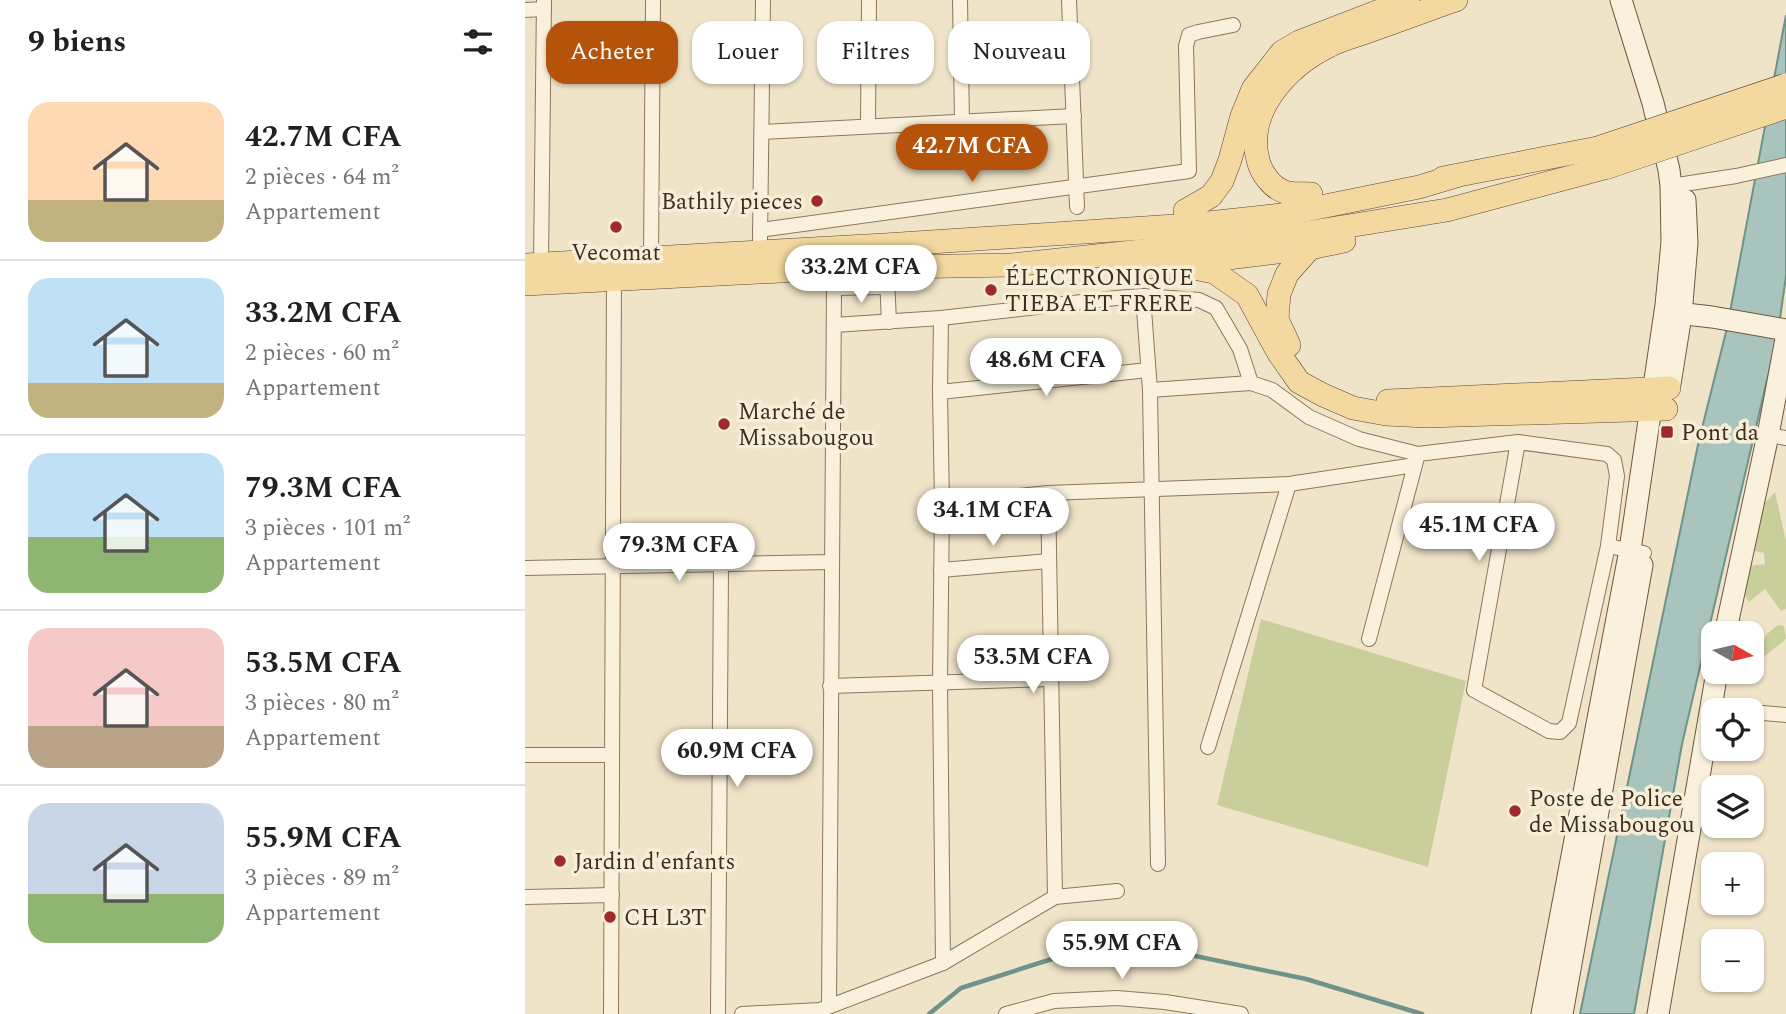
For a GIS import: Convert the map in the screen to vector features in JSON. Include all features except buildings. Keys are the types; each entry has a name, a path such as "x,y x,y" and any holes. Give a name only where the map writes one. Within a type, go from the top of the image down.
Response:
{"main road":[{"path":"1185,211 1210,196 1222,181 1253,89 1282,52 1299,42 1408,0"},
{"path":"1311,194 1285,193 1262,173 1257,159 1255,136 1260,115 1269,99 1290,71 1329,46 1456,0"},
{"path":"1621,0 1678,185"},
{"path":"1562,1014 1612,741 1673,313 1672,242 1678,185 1665,98 1635,0"},
{"path":"1090,231 1106,224 1185,211 1236,207 1311,194 1603,158 1681,122 1786,85"},
{"path":"1164,266 1310,248 1412,225 1447,210 1603,158 1726,128 1786,107"},
{"path":"533,265 651,258 760,241 885,245 1190,225 1281,215 1419,187 1456,176"},
{"path":"525,284 839,268 887,278 1299,234 1447,210"},
{"path":"1310,248 1287,274 1279,294 1277,319 1285,340 1299,360 1322,379 1352,394 1381,401 1660,399"},
{"path":"1012,265 1164,266 1214,272 1247,295 1278,352 1299,382 1353,408 1386,414 1426,416 1660,399"},
{"path":"1673,313 1712,317 1784,332 1777,437 1728,621"},
{"path":"1542,1014 1637,552"},
{"path":"1658,1014 1701,760"}],"street":[{"path":"651,258 653,0"},
{"path":"763,0 760,241 1076,187 1189,172 1186,46 1189,35 1233,25"},
{"path":"868,126 869,0"},
{"path":"960,0 962,121"},
{"path":"1069,0 1077,207"},
{"path":"525,10 544,5 533,265"},
{"path":"762,132 1074,116"},
{"path":"1678,185 1786,165"},
{"path":"885,245 889,322"},
{"path":"829,1006 834,288 887,278"},
{"path":"611,1014 614,279"},
{"path":"834,325 941,318 1143,296 1199,300 1216,308 1240,349 1251,383"},
{"path":"1143,296 1150,390 1158,864"},
{"path":"941,318 940,683 943,963"},
{"path":"940,392 1148,370"},
{"path":"1150,390 1251,383 1272,390 1309,417 1359,439 1417,459"},
{"path":"942,504 1048,493 1289,484 1518,442 1607,454 1614,460 1617,476 1608,546 1569,723 1560,732 1549,731 1474,690 1518,442"},
{"path":"1369,639 1417,459"},
{"path":"1209,747 1289,484"},
{"path":"1048,493 1055,897"},
{"path":"1608,546 1637,552"},
{"path":"941,570 1049,561"},
{"path":"525,568 831,562"},
{"path":"718,1014 721,565"},
{"path":"830,686 1051,679"},
{"path":"1764,713 1786,715"},
{"path":"525,755 612,755"},
{"path":"742,1014 820,1010 943,963 1055,897 1117,891"},
{"path":"525,897 611,895"},
{"path":"1006,1014 1117,998 1164,1008 1241,1014"}],"green space":[{"path":"1775,492 1786,541 1786,609 1781,611 1765,589 1749,602 1744,594 1749,566 1765,564 1764,553 1750,550 1760,508"},
{"path":"1261,619 1466,681 1428,867 1217,805"},
{"path":"1778,625 1784,626 1786,639 1765,656 1764,640"}],"water":[{"path":"1786,15 1786,276 1778,333 1711,621 1701,621 1701,663 1682,744 1634,1014 1580,1014 1699,440 1727,328"}],"waterway":[{"path":"929,1014 961,988 1052,959 1176,952 1306,979 1422,1014"}],"place":[{"name":"Bathily pieces","path":"817,201"},
{"name":"Vecomat","path":"616,227"},
{"name":"ÉLECTRONIQUE TIEBA ET FRERE","path":"991,290"},
{"name":"Marché de Missabougou","path":"724,424"},
{"name":"Pont da","path":"1667,432"},
{"name":"Poste de Police de Missabougou","path":"1515,811"},
{"name":"Jardin d'enfants","path":"560,861"},
{"name":"CH L3T","path":"610,917"}]}
